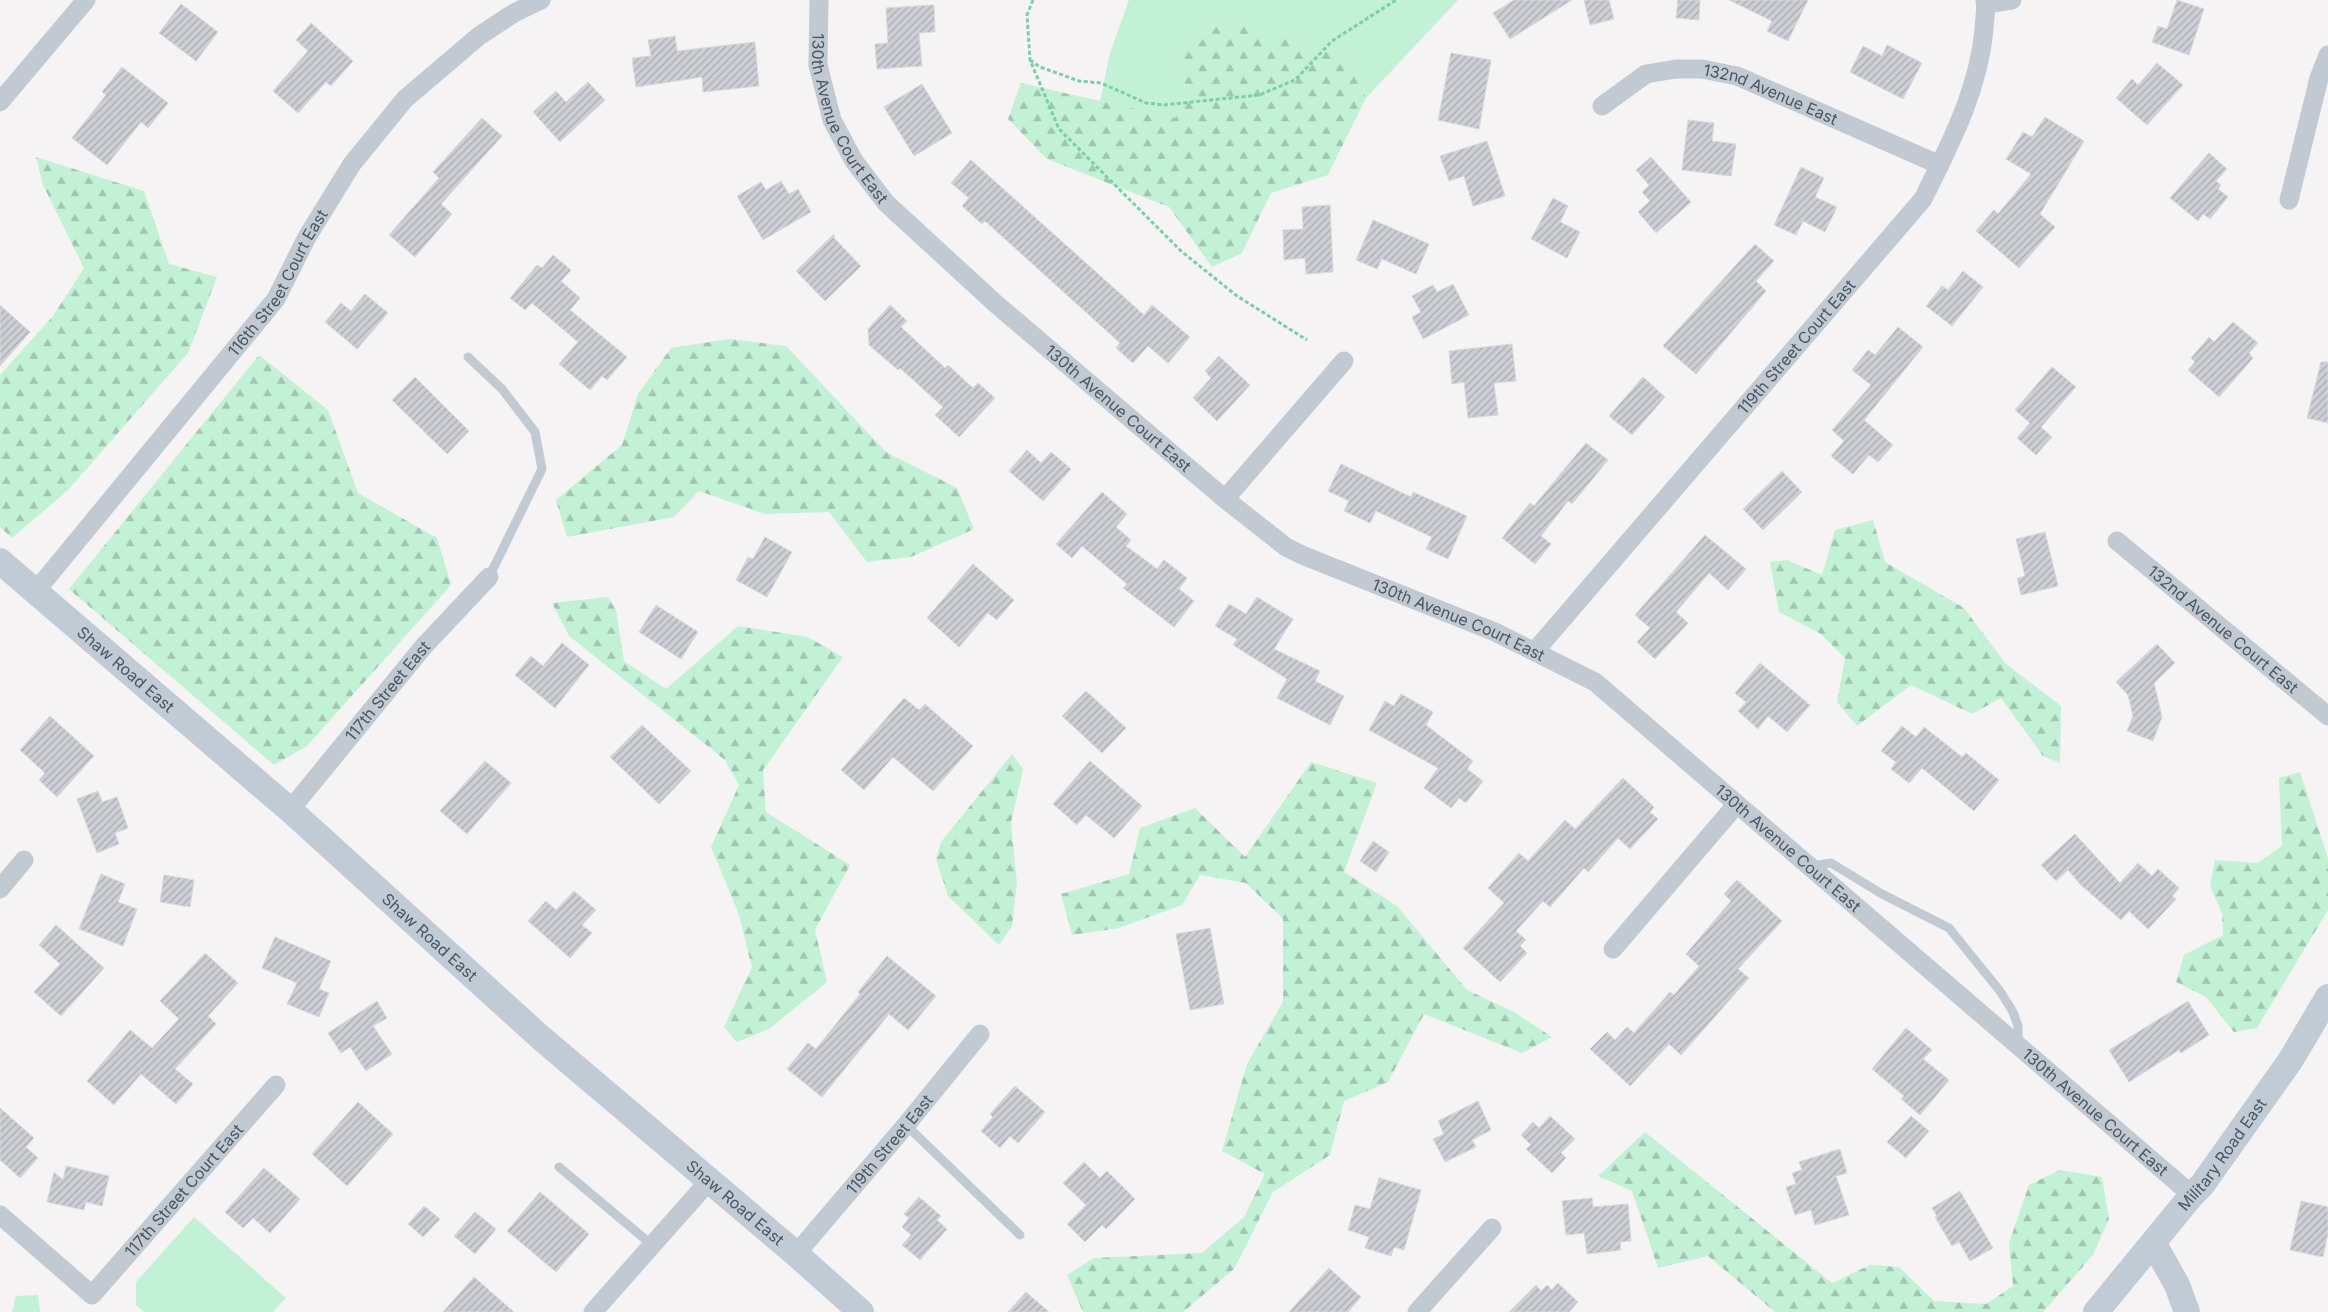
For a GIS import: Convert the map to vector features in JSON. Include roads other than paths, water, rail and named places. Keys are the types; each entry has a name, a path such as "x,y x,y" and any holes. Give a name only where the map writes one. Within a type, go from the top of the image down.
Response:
{"main road":[{"name":"Shaw Road East","path":"0,561 290,810 540,1037 796,1254 861,1312"},
{"name":"Military Road East","path":"2096,1312 2202,1185 2290,1061 2328,997"},
{"path":"2154,1244 2177,1285 2187,1312"}],"street":[{"path":"0,102 86,0"},
{"name":"116th Street Court East","path":"35,592 276,299 307,237 352,164 405,99 479,36 514,13 541,0"},
{"name":"130th Avenue Court East","path":"819,0 818,65 832,120 854,160 872,186 914,231 962,274 1225,499 1286,547 1495,632 1595,682 2192,1195"},
{"path":"1985,2 2012,0"},
{"name":"119th Street Court East","path":"1535,651 1923,199 1963,116 1974,86 1982,53 1985,2"},
{"path":"2288,200 2319,78 2328,56"},
{"name":"132nd Avenue East","path":"1602,106 1646,74 1676,69 1702,69 1737,76 1940,165"},
{"path":"1225,499 1344,362"},
{"name":"132nd Avenue Court East","path":"2117,541 2328,716"},
{"name":"117th Street East","path":"290,810 424,646 489,577"},
{"path":"1613,949 1736,805"},
{"path":"0,888 24,860"},
{"name":"119th Street East","path":"796,1254 906,1126 980,1034"},
{"name":"117th Street Court East","path":"0,1215 92,1295 276,1085"},
{"path":"593,1312 709,1181"},
{"path":"1417,1312 1492,1228"}],"lane":[{"path":"468,356 502,389 535,432 542,469 489,577"},
{"path":"1809,867 1831,863 1882,894 1949,928 2000,991 2013,1012 2018,1026 2018,1046"},
{"path":"906,1126 1020,1235"},
{"path":"559,1167 652,1245"}]}
